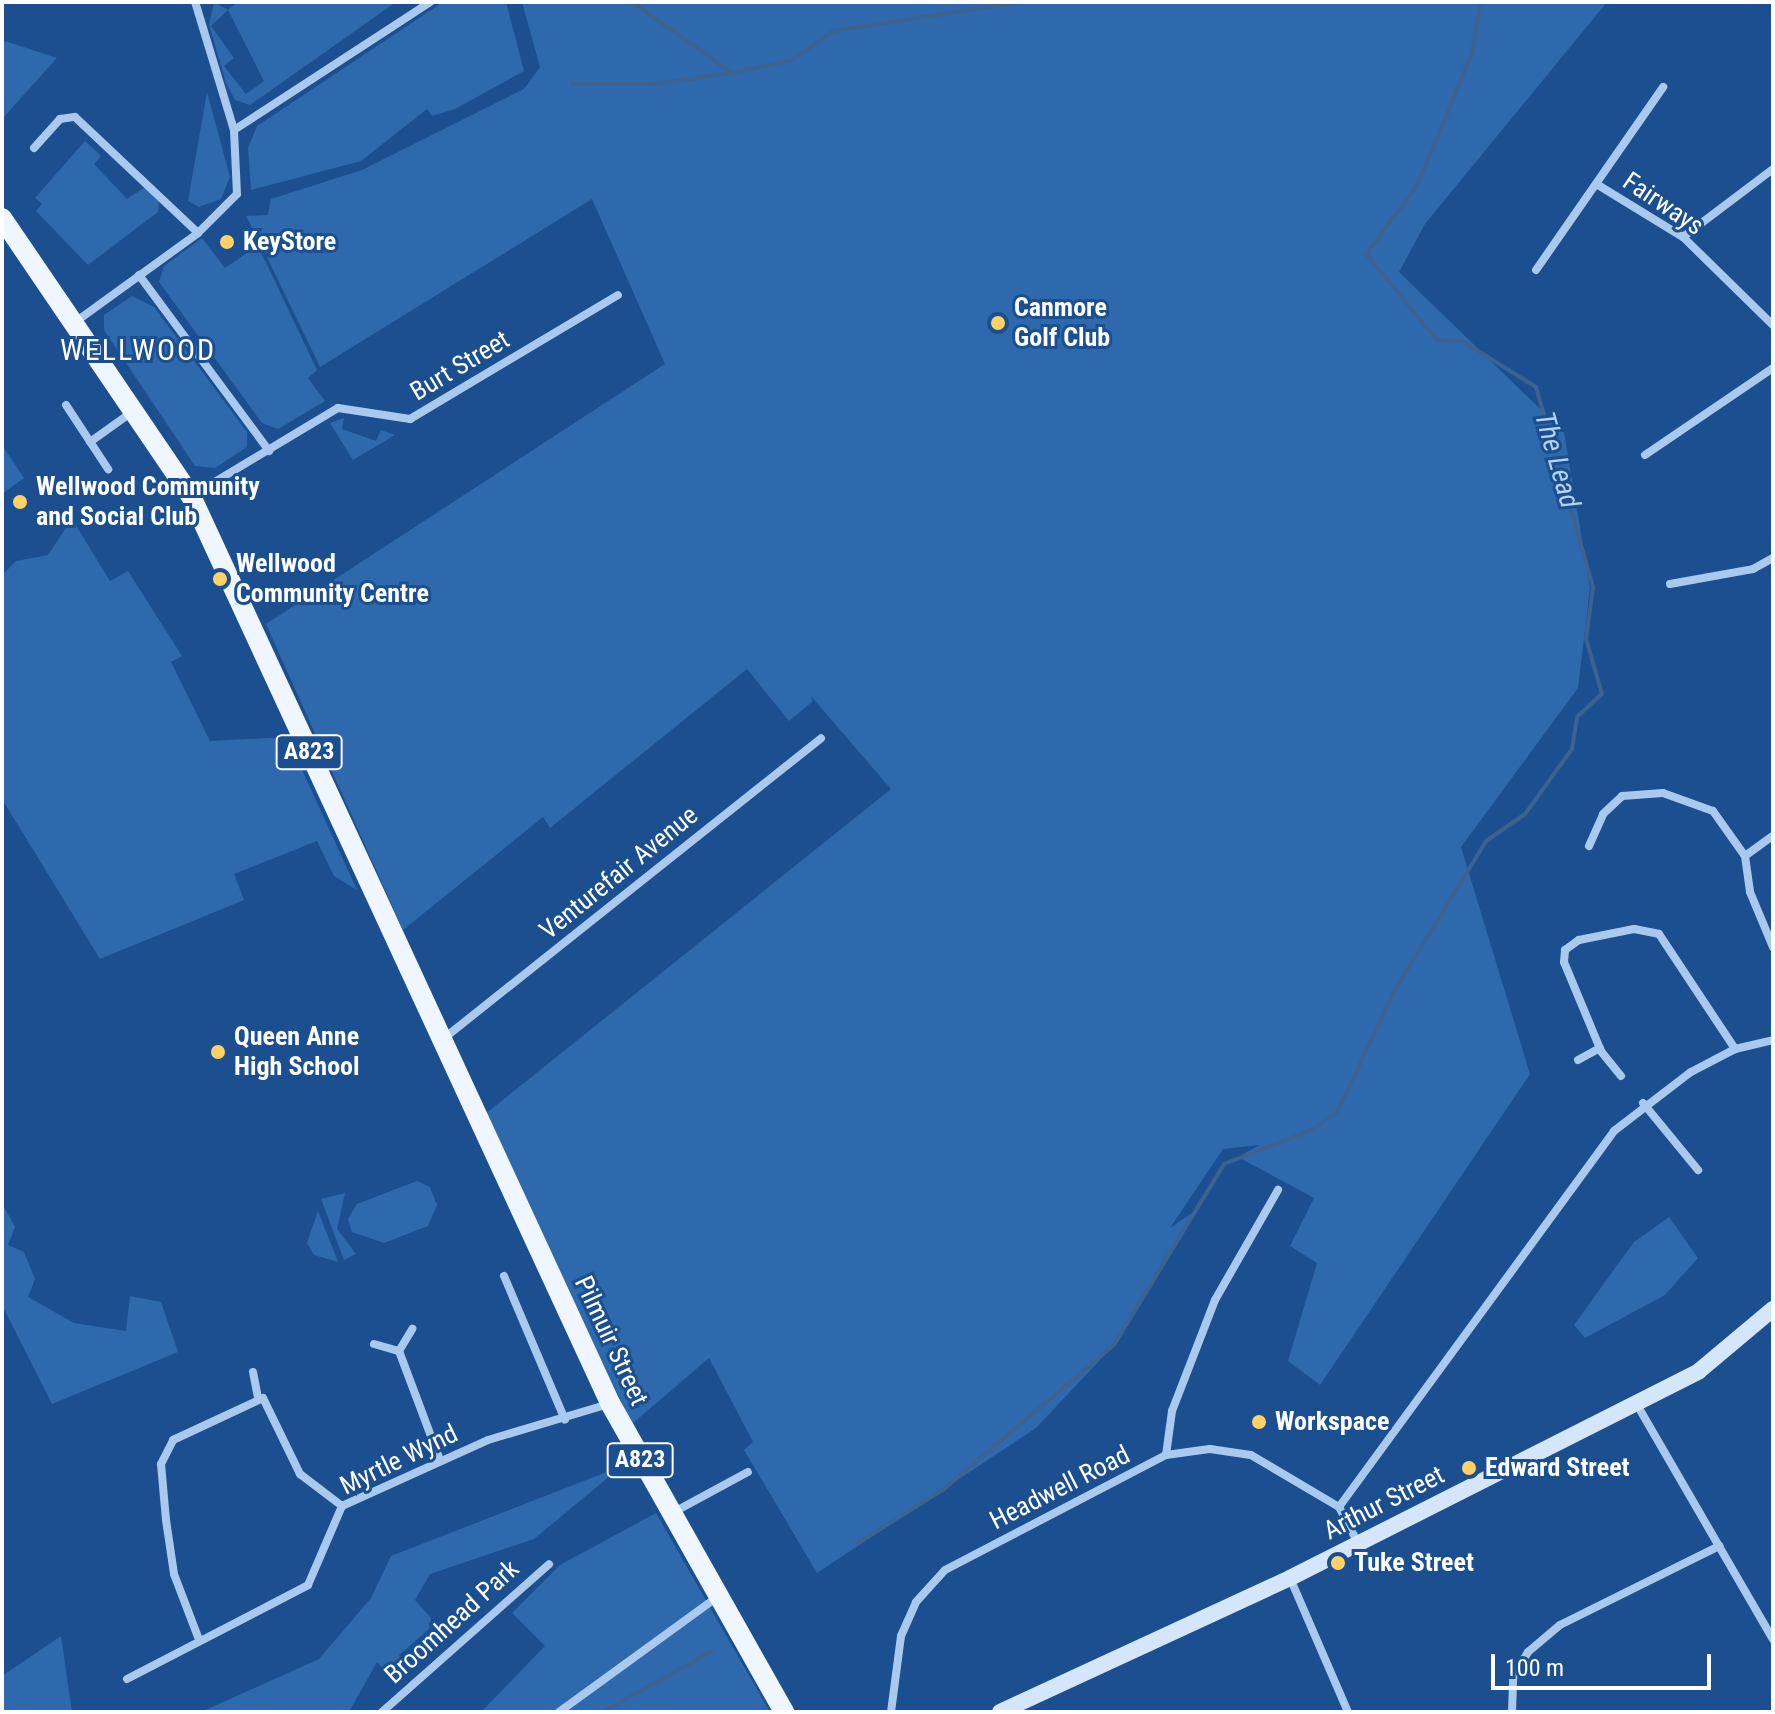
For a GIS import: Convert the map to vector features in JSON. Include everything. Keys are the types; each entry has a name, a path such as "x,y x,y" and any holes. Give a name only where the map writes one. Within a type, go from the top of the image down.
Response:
{"main road":[{"name":"A823","path":"2,218 78,320 191,496 442,1040"},
{"name":"Pilmuir Street","path":"442,1040 610,1403 716,1598 784,1712"}],"street":[{"path":"78,320 198,233 237,194 234,130 195,2"},
{"path":"234,130 430,2"},
{"path":"1536,270 1598,185 1663,87"},
{"path":"34,148 60,119 75,117 198,233"},
{"path":"1683,237 1773,169"},
{"name":"Fairways","path":"1598,185 1683,237 1773,325"},
{"path":"139,275 269,451"},
{"name":"Burt Street","path":"191,496 338,408 410,419 618,295"},
{"path":"1645,455 1773,368"},
{"path":"66,405 108,469"},
{"path":"90,442 136,409"},
{"path":"1670,584 1753,569 1773,558"},
{"name":"Venturefair Avenue","path":"442,1040 821,738"},
{"path":"1589,846 1603,814 1622,796 1663,793 1713,811 1745,856 1750,892 1773,947"},
{"path":"1745,856 1773,836"},
{"path":"1621,1076 1600,1048 1565,950 1579,940 1634,929 1659,934 1677,953 1735,1049"},
{"path":"1358,1543 1339,1507 1607,1141 1643,1103 1735,1049 1773,1040"},
{"path":"1578,1060 1600,1048"},
{"path":"1643,1103 1698,1170"},
{"path":"1166,1455 1172,1411 1215,1300 1278,1190"},
{"path":"504,1276 565,1420"},
{"name":"Arthur Street","path":"1000,1712 1290,1578 1636,1403 1714,1362 1773,1309"},
{"path":"399,1351 412,1329"},
{"path":"374,1344 399,1351"},
{"path":"399,1351 440,1460"},
{"path":"253,1372 258,1398 300,1474 342,1506"},
{"path":"198,1637 174,1574 161,1464 173,1440 258,1398"},
{"name":"Myrtle Wynd","path":"127,1679 198,1637 308,1585 342,1506 440,1460 610,1403"},
{"path":"1636,1403 1773,1639"},
{"name":"Headwell Road","path":"891,1712 901,1636 916,1602 945,1570 1166,1455 1210,1449 1251,1455 1339,1507"},
{"path":"670,1514 748,1472"},
{"path":"1512,1712 1513,1677 1528,1652 1560,1625 1719,1546"},
{"name":"Broomhead Park","path":"382,1712 549,1564"},
{"path":"1290,1578 1348,1712"},
{"path":"559,1712 716,1598"}],"shaded area":[{"path":"214,2 228,10 237,2 396,2 250,105 235,100 226,83 209,25","holes":["228,10 264,81 246,94 224,66 234,58 211,26"]},
{"path":"443,2 506,2 524,71 455,109 432,116 427,109 361,161 251,190 248,148 257,126"},
{"name":"Canmore Golf Club","path":"522,2 1607,2 1425,224 1399,272 1564,432 1590,588 1578,688 1461,847 1530,1074 1320,1385 1288,1361 1317,1263 1290,1246 1314,1198 1238,1157 1260,1145 1223,1149 1170,1228 1192,1213 1114,1345 1036,1428 817,1573 744,1450 753,1442 709,1358 632,1424 484,1115 891,789 810,695 813,701 789,721 747,669 550,828 543,817 403,930 266,624 665,364 592,199 320,367 267,257 281,245 266,254 246,216 268,215 271,199 362,170 524,89 540,67"},
{"path":"5,41 57,58 2,119 2,46"},
{"path":"207,92 230,177 221,199 199,207 188,201"},
{"path":"85,141 101,156 94,164 127,199 145,187 159,201 158,212 88,265 36,211 42,204 35,198"},
{"path":"252,233 317,370 308,378 325,401 278,429 262,423 159,282 164,266 202,238 225,268 250,251 244,239"},
{"path":"132,296 154,307 247,432 247,447 215,468 195,466 104,330 104,315"},
{"path":"344,418 342,429 376,441 381,430 395,435 353,460 330,423"},
{"path":"2,445 24,478 2,494"},
{"path":"72,519 110,581 128,571 182,656 171,662 210,741 287,737 357,890 334,876 317,841 234,874 244,900 100,959 2,799 2,575 16,561 48,555"},
{"path":"417,1181 430,1187 437,1205 428,1226 384,1243 352,1232 348,1219 357,1204"},
{"path":"345,1193 337,1229 356,1254 344,1260 321,1199"},
{"path":"2,1203 15,1227 8,1245 24,1252 35,1279 28,1297 74,1323 126,1331 130,1296 161,1302 178,1352 52,1404 2,1305"},
{"path":"318,1211 338,1262 314,1255 307,1243"},
{"path":"1669,1217 1698,1258 1665,1295 1585,1338 1574,1325 1634,1242"},
{"path":"622,1466 534,1539 430,1574 415,1600 431,1618 429,1629 399,1655 407,1663 391,1677 377,1662 349,1712 201,1712 319,1659 371,1598 391,1556"},
{"path":"656,1513 770,1712 481,1712 545,1646 512,1613 560,1565"},
{"path":"61,1636 72,1712 2,1712 2,1676"}],"waterway":[{"name":"The Lead","path":"632,2 731,72"},
{"name":"The Lead","path":"572,84 655,84 732,73 792,60 833,31 1020,2"},
{"name":"The Lead","path":"858,1543 944,1489 1114,1345 1224,1164 1314,1129 1338,1111 1393,993 1486,841 1525,814 1572,749 1577,717 1602,694 1586,639 1593,587 1536,387 1462,341 1437,340 1366,254 1417,186 1471,56 1481,2"},
{"path":"603,1712 712,1651"}],"place":[{"name":"KeyStore","path":"227,242"},
{"name":"Canmore Golf Club","path":"998,323"},
{"name":"Wellwood Community and Social Club","path":"20,502"},
{"name":"Wellwood Community Centre","path":"220,579"},
{"name":"Queen Anne High School","path":"218,1052"},
{"name":"Workspace","path":"1259,1422"},
{"name":"Edward Street","path":"1469,1468"},
{"name":"Tuke Street","path":"1338,1563"}],"district":[{"name":"WELLWOOD","path":"138,350"}]}
